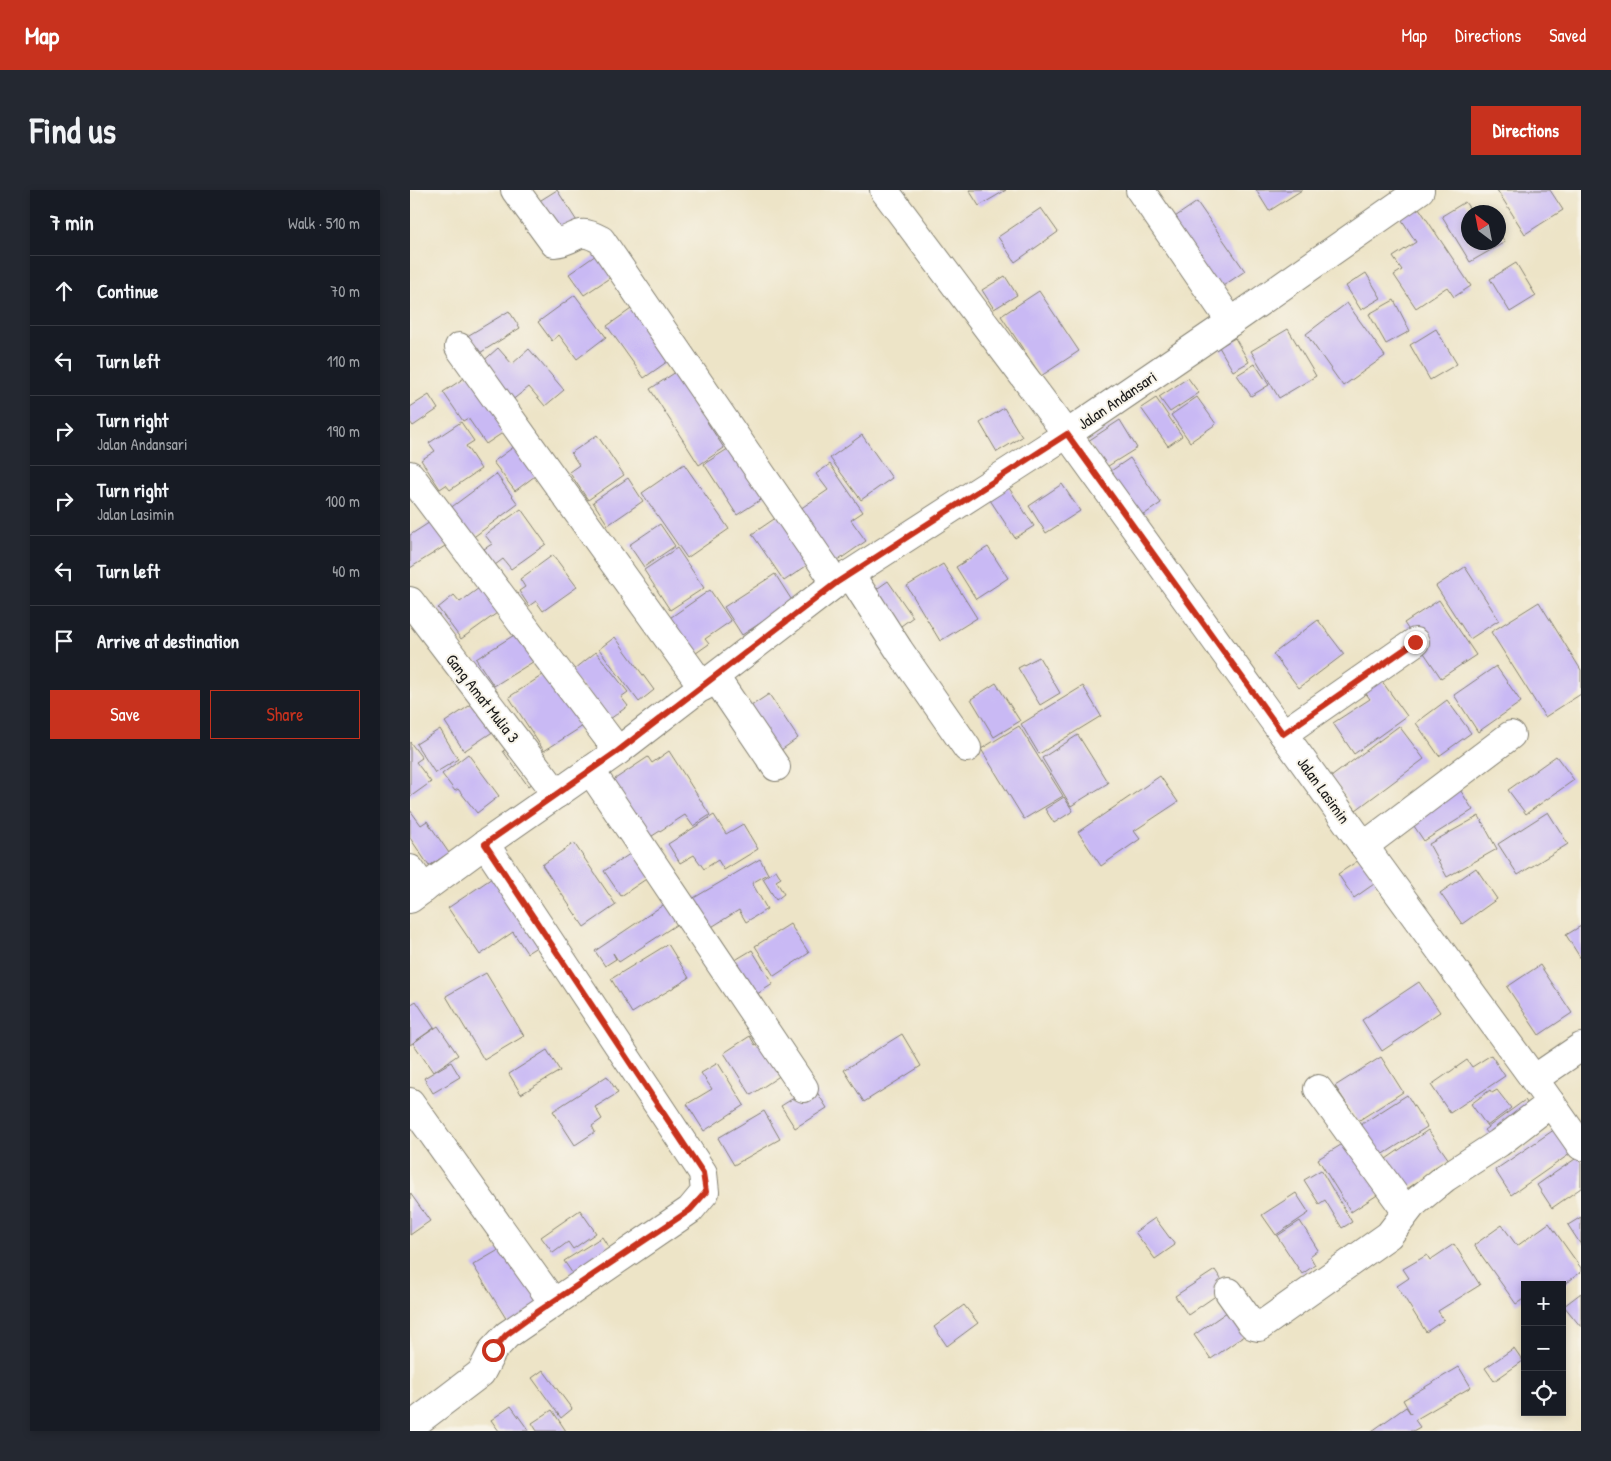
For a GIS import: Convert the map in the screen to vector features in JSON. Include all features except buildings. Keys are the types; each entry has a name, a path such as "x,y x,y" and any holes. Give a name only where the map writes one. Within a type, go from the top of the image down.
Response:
{"street":[{"path":"515,190 554,243 564,242 582,233 591,234 602,240 843,578 899,650 967,748"},
{"name":"Jalan Lasimin","path":"884,190 1067,434 1581,1146"},
{"path":"1140,190 1231,322"},
{"name":"Jalan Andansari","path":"415,886 485,844 618,751 843,578 1067,434 1420,190"},
{"path":"459,346 709,682 776,767"},
{"path":"410,476 618,751"},
{"name":"Gang Amat Mulia 3","path":"410,601 557,794"},
{"path":"1283,734 1415,642"},
{"path":"1364,846 1511,736"},
{"path":"590,770 804,1088"},
{"path":"410,1427 481,1373 493,1350 506,1335 690,1210 706,1192 703,1173 485,844"},
{"path":"1534,1079 1581,1047"},
{"path":"1318,1089 1406,1211"},
{"path":"410,1102 553,1302"},
{"path":"1229,1292 1251,1323 1259,1327 1389,1235 1406,1211 1445,1178 1499,1143 1551,1103"}],"route":[{"path":"493,1350 506,1335 536,1313 690,1210 706,1192 703,1173 485,844 618,751 836,583 1067,434 1283,734 1415,642"}]}
